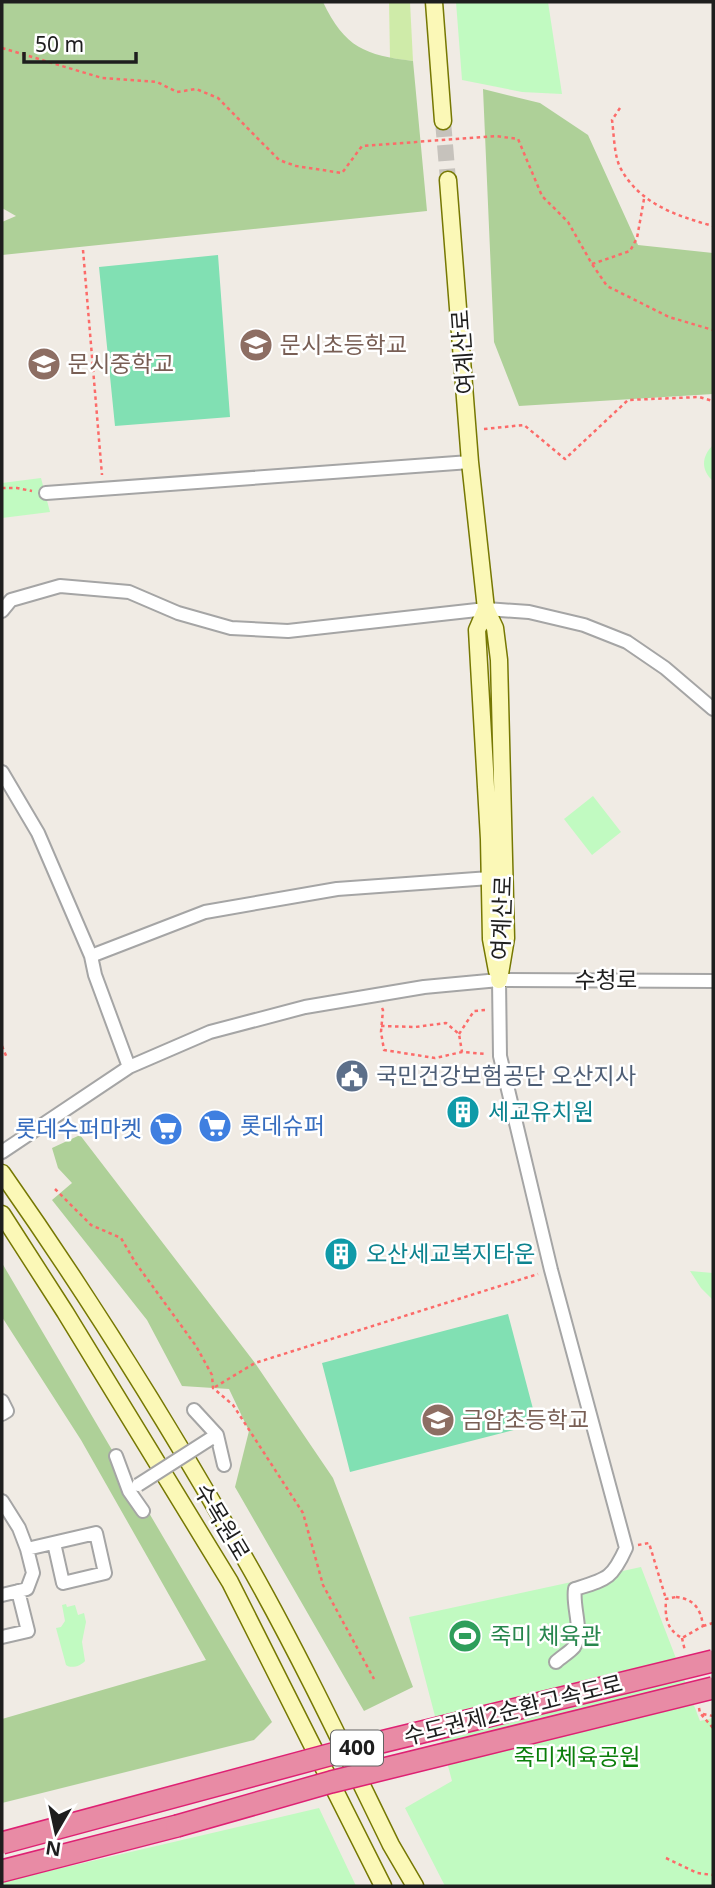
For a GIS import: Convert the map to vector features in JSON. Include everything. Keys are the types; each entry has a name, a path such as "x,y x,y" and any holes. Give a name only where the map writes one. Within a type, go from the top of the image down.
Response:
{"highway":[{"name":"수도권제2순환고속도로","path":"2,1843 340,1752 713,1661"},
{"name":"수도권제2순환고속도로","path":"2,1871 177,1826 331,1782 713,1688"}],"street":[{"path":"434,2 443,121"},
{"name":"여계산로","path":"448,180 470,462 486,609 495,628 502,728 506,938 499,980"},
{"path":"46,494 470,462"},
{"path":"2,611 11,600 61,586 129,592 177,613 231,628 288,631 486,609 529,612 584,625 627,642 665,668 713,709"},
{"name":"여계산로","path":"486,609 477,630 491,939 499,980"},
{"path":"2,772 38,833 91,956 95,975 129,1067"},
{"path":"91,956 205,912 337,889 490,878"},
{"path":"499,980 500,1056 551,1270 626,1548 615,1572 600,1581 575,1589 573,1601 578,1633 573,1647 555,1662"},
{"name":"수청로","path":"2,1152 24,1134 129,1067 210,1032 305,1007 424,988 499,980 713,981"},
{"name":"수목원로","path":"2,1173 82,1290 252,1573 391,1845 415,1886"},
{"name":"수목원로","path":"2,1214 72,1323 230,1583 383,1886"},
{"path":"2,1401 8,1411 2,1414"},
{"path":"194,1410 213,1437 224,1465"},
{"path":"133,1488 213,1437"},
{"path":"117,1456 143,1511"},
{"path":"2,1501 19,1528 33,1573 27,1589 2,1595"},
{"path":"27,1549 96,1533 105,1573 63,1583 54,1543"},
{"path":"2,1637 28,1631 18,1591"}],"path":[{"path":"2,48 102,78 157,82 177,92 196,89 218,98 279,160 317,170 342,173 362,146 495,136 518,139 542,196 568,222 607,286 669,317 713,330"},
{"path":"620,108 612,120 620,168 644,198 676,215 713,226"},
{"path":"592,264 629,251 637,238 644,198"},
{"path":"83,250 104,489"},
{"path":"468,430 524,425 565,459 628,400 699,397 713,401"},
{"path":"2,488 46,494"},
{"path":"378,1001 383,1010 381,1026 384,1049 435,1058 463,1052 500,1056"},
{"path":"459,1034 474,1011 500,1009"},
{"path":"381,1026 415,1027 446,1023 459,1034 463,1052"},
{"path":"2,1046 7,1058"},
{"path":"55,1189 91,1225 121,1238 135,1262 196,1346 212,1375 213,1388 233,1405 303,1513 323,1585 374,1679"},
{"path":"213,1388 255,1363 551,1270"},
{"path":"626,1548 649,1543 666,1599 666,1619 674,1634 682,1638 713,1623"},
{"path":"666,1599 676,1597 693,1602 700,1612 703,1626"},
{"path":"700,1713 713,1716"},
{"path":"666,1858 697,1873 713,1875"}],"green space":[{"path":"2,2 323,2 340,30 358,46 382,56 413,61 427,211 2,255 2,222 16,216 2,208"},
{"path":"389,2 410,2 413,61 390,58"},
{"path":"456,2 548,2 562,94 522,92 462,80"},
{"path":"483,89 540,103 588,135 638,245 713,253 713,394 519,406 494,342"},
{"path":"218,255 230,417 115,426 99,267"},
{"path":"713,445 713,481 706,472 704,463 706,454"},
{"path":"41,478 50,512 2,518 2,483"},
{"path":"593,796 621,832 592,855 564,819"},
{"path":"80,1135 255,1363 333,1478 413,1687 364,1711 235,1487 249,1431 229,1389 182,1386 147,1320 52,1200 72,1183 58,1168 52,1148"},
{"path":"2,1263 272,1722 254,1740 2,1803 2,1719 206,1660 81,1440 2,1317"},
{"path":"690,1271 713,1273 713,1300 701,1288"},
{"path":"508,1314 537,1424 350,1472 322,1363"},
{"name":"죽미체육공원","path":"641,1567 700,1721 713,1718 713,1886 445,1886 405,1808 452,1781 409,1617"},
{"path":"66,1604 67,1607 75,1605 78,1615 84,1613 86,1622 82,1642 85,1661 73,1667 66,1665 56,1628 61,1627 65,1621 62,1605"},
{"path":"319,1808 356,1886 2,1886 2,1882"}],"tunnel":[{"path":"443,121 448,180"}],"place":[{"name":"문시초등학교","path":"256,345"},
{"name":"문시중학교","path":"44,364"},
{"name":"국민건강보험공단 오산지사","path":"352,1076"},
{"name":"세교유치원","path":"463,1112"},
{"name":"롯데슈퍼","path":"215,1126"},
{"name":"롯데수퍼마켓","path":"166,1129"},
{"name":"오산세교복지타운","path":"341,1254"},
{"name":"금암초등학교","path":"438,1420"},
{"name":"죽미 체육관","path":"465,1636"}]}
